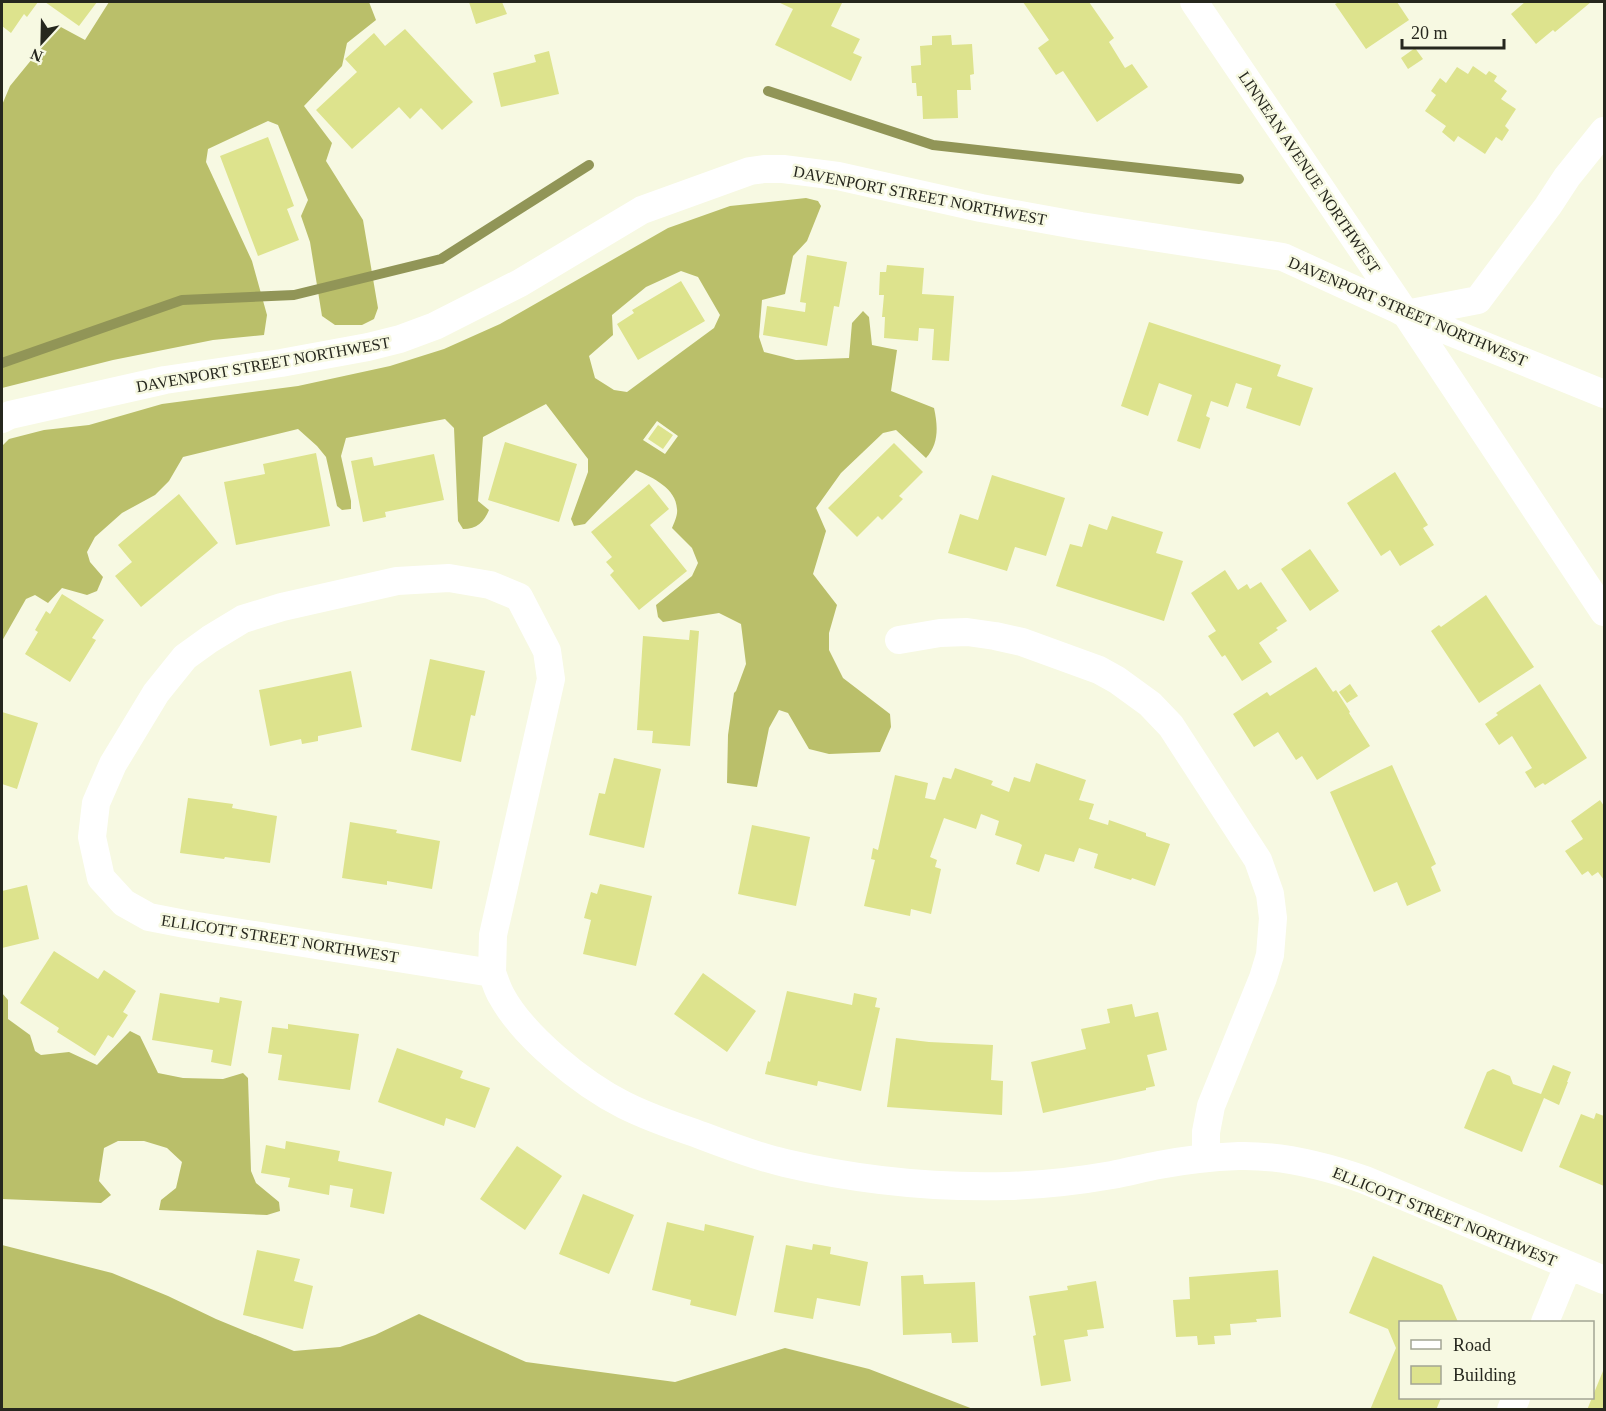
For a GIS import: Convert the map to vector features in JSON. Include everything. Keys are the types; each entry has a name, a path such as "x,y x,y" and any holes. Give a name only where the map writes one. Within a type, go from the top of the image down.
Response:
{"street":[{"name":"LINNEAN AVENUE NORTHWEST","path":"1194,2 1605,612"},
{"path":"1406,314 1478,300 1567,177 1605,131"},
{"name":"DAVENPORT STREET NORTHWEST","path":"2,419 10,415 165,380 281,363 400,339 435,326 520,283 642,210 750,171 764,169 838,176 981,208 1283,257 1406,314 1605,394"},
{"name":"ELLICOTT STREET NORTHWEST","path":"492,973 185,924 149,917 124,903 100,878 92,837 96,803 113,765 156,693 185,657 243,619 282,607 397,581 448,578 490,585 519,597 548,651 552,679 493,934 492,973 501,994 529,1031 550,1053 598,1090 624,1105 729,1146 783,1163 850,1175 918,1183 1009,1186 1112,1175 1206,1158 1241,1156 1302,1162 1365,1180 1605,1280"},
{"path":"899,640 940,633 967,632 995,636 1022,642 1099,670 1117,680 1150,704 1171,726 1258,860 1267,882 1271,902 1273,930 1270,955 1263,978 1211,1106 1206,1132 1206,1158"},
{"path":"1546,1321 1568,1266"}],"green space":[{"path":"109,2 369,2 376,20 347,43 342,66 304,106 332,143 326,161 363,220 378,308 374,319 362,325 335,325 322,316 310,242 301,216 308,200 278,125 268,121 208,149 206,162 252,261 267,315 264,335 213,340 113,360 2,388 2,105 10,86 59,26 85,40"},
{"path":"806,198 818,201 821,206 807,241 793,256 785,294 762,300 759,337 764,352 796,360 849,358 852,323 863,311 869,317 872,345 897,350 891,391 934,408 935,441 926,458 896,430 883,433 841,473 816,508 826,531 813,574 837,605 829,633 829,650 843,678 890,714 891,727 880,752 829,754 809,749 788,713 779,710 769,728 757,787 727,783 728,735 734,693 746,664 741,624 719,613 663,622 658,617 656,605 692,576 698,563 692,548 672,528 677,511 673,495 656,480 636,470 585,524 574,526 571,519 588,472 588,459 546,404 483,437 478,501 489,510 479,524 468,529 463,529 458,521 454,428 445,419 346,438 341,456 351,509 342,510 337,506 326,457 298,429 183,457 169,481 155,495 122,513 95,537 87,552 90,562 103,577 97,591 87,595 62,588 48,603 35,595 26,599 2,641 2,446 9,439 44,430 89,425 162,404 298,386 390,366 444,349 500,324 668,228 730,206","holes":["681,271 698,277 720,315 714,328 627,392 614,390 595,378 589,356 613,335 612,315 646,287","657,421 678,436 665,454 643,440"]},
{"path":"2,993 8,1000 8,1019 30,1035 35,1051 41,1055 69,1052 97,1065 130,1031 140,1036 158,1073 183,1078 223,1079 243,1073 248,1078 251,1171 256,1183 279,1202 280,1211 267,1215 159,1210 161,1200 176,1188 182,1162 167,1148 144,1141 118,1141 104,1148 99,1181 111,1195 101,1203 2,1199"},
{"path":"2,1245 112,1273 294,1351 340,1347 375,1335 419,1314 526,1362 675,1382 785,1348 869,1369 973,1409 2,1409"}],"building":[{"path":"2,2 38,2 27,17 24,14 11,33 2,26"},
{"path":"45,2 97,2 79,26"},
{"path":"469,2 502,2 507,14 476,24"},
{"path":"778,2 842,3 831,26 860,39 853,53 862,57 851,81 775,45 793,9"},
{"path":"1023,2 1089,2 1114,38 1109,42 1125,68 1132,64 1148,87 1097,122 1063,71 1056,75 1038,48 1049,40"},
{"path":"1336,2 1397,2 1409,20 1366,49 1335,4"},
{"path":"1525,2 1591,2 1555,32 1553,30 1536,44 1511,14"},
{"path":"405,29 473,102 442,130 421,108 410,119 399,107 352,149 316,110 357,72 345,59 374,33 385,46"},
{"path":"951,35 952,45 972,44 974,74 970,75 971,90 957,90 958,118 923,119 922,96 917,96 916,83 912,83 911,66 921,65 920,46 932,45 932,36"},
{"path":"1415,48 1423,59 1408,69 1401,58"},
{"path":"549,51 559,94 501,107 493,73 536,62 534,55"},
{"path":"1473,66 1486,75 1489,71 1497,76 1494,81 1507,91 1501,99 1516,109 1505,126 1509,130 1502,141 1496,137 1485,154 1458,136 1454,142 1442,132 1446,126 1425,111 1436,95 1431,91 1440,78 1446,83 1457,67 1468,74"},
{"path":"268,137 294,206 287,209 299,240 258,256 220,156"},
{"path":"807,255 847,262 839,307 834,306 827,346 763,335 767,306 805,312 806,303 800,302"},
{"path":"887,265 924,268 922,294 954,296 949,361 932,360 934,329 919,328 918,341 884,338 885,317 882,317 884,295 879,295 880,272 886,272"},
{"path":"681,281 705,321 638,360 617,324 634,313 632,310"},
{"path":"1149,322 1281,365 1277,376 1313,388 1300,426 1246,408 1252,388 1236,383 1228,407 1211,401 1206,416 1210,418 1200,449 1177,441 1192,395 1159,383 1148,416 1121,406"},
{"path":"658,425 673,435 663,449 648,439"},
{"path":"505,442 577,464 559,522 488,500"},
{"path":"894,443 923,472 899,496 903,499 882,520 878,516 857,537 828,508"},
{"path":"316,453 330,526 236,545 224,482 265,474 263,464"},
{"path":"434,454 444,500 385,512 386,517 363,522 351,461 372,457 374,466"},
{"path":"1395,472 1428,525 1423,528 1434,545 1400,566 1390,550 1381,556 1347,503"},
{"path":"992,475 1065,498 1046,556 1015,547 1007,571 948,553 960,514 978,520"},
{"path":"649,484 669,509 650,525 687,571 639,610 610,575 614,571 606,562 612,557 591,532"},
{"path":"179,494 218,543 141,607 115,576 132,562 118,545"},
{"path":"1112,516 1163,532 1156,553 1183,561 1164,621 1056,586 1070,544 1082,547 1089,524 1107,530"},
{"path":"1310,549 1339,591 1310,611 1281,569"},
{"path":"1225,570 1238,590 1247,584 1250,589 1261,582 1287,621 1259,643 1272,662 1242,681 1225,655 1222,657 1208,636 1216,631 1191,593"},
{"path":"62,594 104,620 92,638 96,640 70,682 25,654 38,632 35,630 46,611 50,614"},
{"path":"1486,595 1534,667 1479,703 1431,631 1439,625 1441,627"},
{"path":"690,630 699,631 690,746 652,743 653,731 637,730 643,636 689,640"},
{"path":"430,659 485,671 475,716 471,715 461,762 411,750"},
{"path":"1316,667 1333,692 1336,690 1370,746 1317,780 1302,756 1296,760 1278,732 1254,747 1233,714 1267,692 1270,696"},
{"path":"351,671 362,727 318,736 318,741 302,744 301,739 270,746 259,690"},
{"path":"1350,684 1358,696 1347,703 1339,692"},
{"path":"1540,684 1587,758 1545,785 1543,783 1535,788 1525,772 1532,768 1512,736 1499,745 1485,724 1498,715 1496,713"},
{"path":"2,712 38,723 17,789 2,784"},
{"path":"614,758 661,769 644,848 589,835 599,793 605,794"},
{"path":"1036,763 1086,780 1079,800 1094,804 1089,819 1108,825 1109,820 1170,844 1155,886 1094,868 1098,854 1079,848 1074,862 1045,854 1039,872 1016,864 1022,845 995,835 999,821 981,814 976,829 944,818 930,857 937,860 935,867 941,869 931,914 911,909 910,916 864,906 875,860 871,859 873,848 878,850 895,775 928,783 925,798 935,800 943,777 951,779 955,768 993,781 991,785 1009,792 1014,777 1030,782"},
{"path":"1392,765 1436,864 1431,867 1441,891 1407,906 1397,882 1374,892 1330,792"},
{"path":"188,798 233,804 232,808 277,816 270,863 180,853"},
{"path":"1600,800 1604,806 1604,880 1598,872 1592,876 1588,871 1582,875 1565,851 1583,839 1571,821"},
{"path":"350,822 397,830 396,833 440,841 432,889 387,881 387,885 342,878"},
{"path":"752,825 810,837 796,906 738,894"},
{"path":"600,884 652,896 636,966 583,954 591,920 584,918 591,892 597,894"},
{"path":"27,885 39,939 2,948 2,891"},
{"path":"54,951 98,979 104,970 136,991 123,1012 128,1015 113,1038 108,1035 95,1056 57,1032 59,1028 20,1003"},
{"path":"703,973 756,1011 727,1052 674,1014"},
{"path":"787,991 852,1005 854,993 877,998 875,1007 880,1008 861,1091 818,1081 817,1086 765,1074"},
{"path":"160,993 219,1003 220,997 242,1001 231,1066 211,1062 213,1050 152,1040"},
{"path":"1132,1004 1135,1017 1158,1012 1167,1050 1147,1055 1155,1086 1043,1113 1031,1062 1086,1049 1081,1029 1110,1023 1107,1009"},
{"path":"288,1024 359,1034 350,1090 278,1080 282,1055 268,1053 272,1027 288,1029"},
{"path":"896,1038 993,1045 991,1080 1003,1081 1002,1115 887,1107"},
{"path":"397,1048 463,1071 460,1078 490,1088 475,1128 446,1118 444,1126 378,1102"},
{"path":"1553,1065 1571,1072 1568,1082 1559,1105 1544,1098 1522,1152 1464,1128 1487,1072 1493,1069 1510,1076 1513,1084 1541,1094"},
{"path":"1596,1113 1604,1116 1604,1186 1559,1167 1581,1114 1594,1119"},
{"path":"286,1141 340,1151 338,1161 392,1172 384,1214 350,1207 353,1189 330,1185 329,1195 288,1187 290,1178 261,1173 266,1145 285,1149"},
{"path":"517,1146 562,1176 525,1230 480,1199"},
{"path":"583,1194 634,1215 609,1274 559,1254"},
{"path":"667,1222 704,1231 705,1224 754,1236 736,1316 690,1305 691,1300 652,1290"},
{"path":"813,1244 831,1247 830,1254 868,1262 860,1306 817,1298 813,1319 774,1312 786,1245 812,1250"},
{"path":"257,1250 300,1259 294,1281 313,1286 303,1329 243,1315"},
{"path":"1373,1256 1442,1285 1458,1321 1399,1321 1399,1399 1441,1399 1436,1410 1370,1410 1396,1348 1388,1329 1349,1313"},
{"path":"1278,1270 1281,1317 1230,1324 1231,1335 1214,1336 1215,1344 1198,1345 1197,1336 1176,1337 1173,1300 1190,1299 1189,1277"},
{"path":"923,1275 924,1284 975,1282 978,1342 952,1343 951,1333 903,1335 901,1276"},
{"path":"1096,1281 1104,1328 1087,1330 1088,1336 1064,1340 1071,1381 1041,1386 1029,1296 1068,1290 1067,1286"},
{"path":"1604,1371 1604,1410 1587,1410 1592,1399 1594,1399 1594,1393"}],"waterway":[{"path":"768,91 933,145 1239,179"},
{"path":"2,363 182,300 294,295 441,259 589,165"}]}
